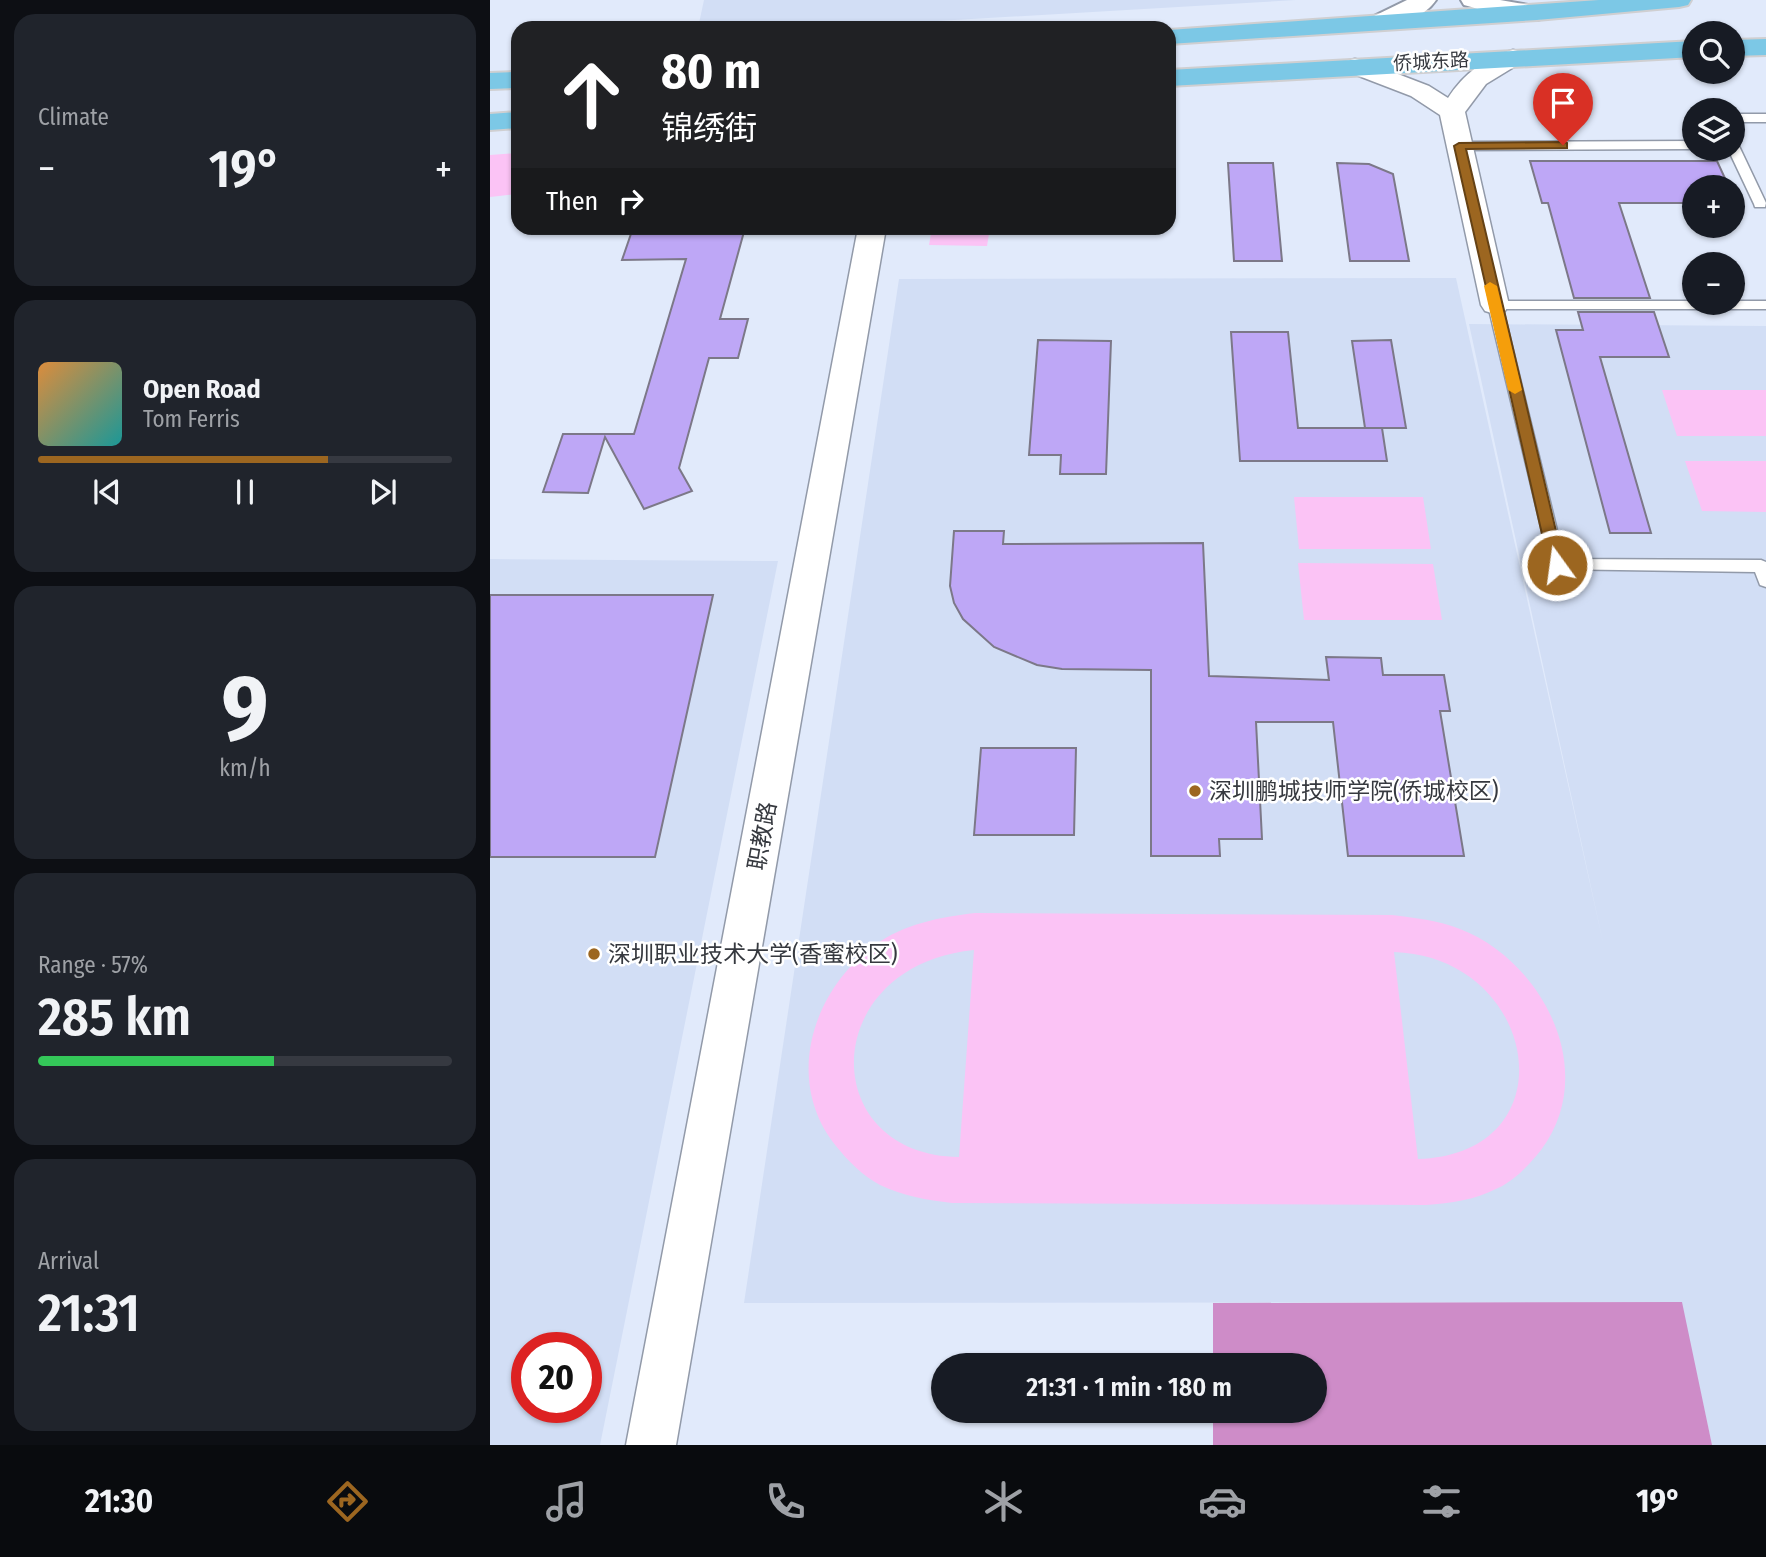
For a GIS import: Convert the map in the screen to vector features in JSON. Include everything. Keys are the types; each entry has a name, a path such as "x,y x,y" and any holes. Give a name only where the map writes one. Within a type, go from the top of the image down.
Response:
{"main road":[{"name":"侨城东路","path":"1176,37 1537,13 1679,0"},
{"path":"1745,48 1766,47"},
{"name":"侨城东路","path":"1176,78 1682,50"},
{"path":"490,82 511,80"},
{"path":"490,122 511,120"}],"street":[{"path":"1380,23 1398,16 1424,0"},
{"path":"1473,0 1513,11 1537,13"},
{"path":"1495,305 1452,112 1466,87 1481,73 1513,57"},
{"path":"1355,66 1420,91 1452,112"},
{"name":"职教路","path":"652,1445 872,235"}],"lane":[{"path":"1745,118 1766,118"},
{"path":"1459,146 1682,145"},
{"path":"1741,161 1760,204"},
{"path":"1766,305 1495,305 1557,565 1761,566 1766,581"}],"shaded area":[{"path":"704,0 1296,0 938,21 700,21"},
{"path":"511,154 511,195 490,197 490,155"},
{"path":"931,235 989,235 987,246 929,245"},
{"name":"深圳鹏城技师学院(侨城校区)","path":"1456,278 1604,947 1469,324 1766,326 1766,1445 1712,1445 1681,1302 744,1303 899,279"},
{"path":"1662,390 1766,390 1766,436 1677,436"},
{"path":"1685,461 1766,461 1766,512 1702,511"},
{"path":"1294,497 1423,497 1431,549 1299,549"},
{"name":"深圳职业技术大学(香蜜校区)","path":"490,559 778,561 600,1445 490,1445"},
{"path":"1298,563 1433,564 1442,620 1304,620"},
{"path":"975,913 1392,915 1452,926 1490,944 1516,966 1538,992 1554,1022 1563,1054 1565,1087 1558,1119 1541,1150 1510,1181 1481,1195 1445,1203 952,1203 897,1192 880,1185 856,1168 836,1146 820,1121 811,1094 809,1066 812,1039 821,1012 835,987 853,964 875,945 910,927 936,919","holes":["974,950 959,1157 912,1148 879,1126 860,1095 854,1059 863,1022 885,989 922,963","1394,952 1443,962 1481,986 1506,1018 1518,1056 1516,1093 1500,1125 1467,1149 1418,1159"]},
{"path":"1682,1302 1712,1445 1213,1445 1213,1423 1327,1423 1327,1353 1213,1353 1213,1303"}],"building":[{"path":"1530,161 1717,161 1723,175 1682,175 1682,203 1619,203 1650,298 1574,298 1548,203 1542,203"},
{"path":"1228,163 1273,163 1282,261 1234,261"},
{"path":"1337,163 1369,164 1393,174 1409,261 1350,261"},
{"path":"631,235 743,235 720,319 748,319 738,358 709,358 679,468 692,491 644,509 605,437 588,493 543,492 563,434 634,434 686,259 622,260"},
{"path":"1578,312 1654,312 1669,357 1600,357 1651,533 1610,533 1556,330 1583,330"},
{"path":"1231,332 1288,332 1298,428 1382,428 1387,461 1240,461"},
{"path":"1038,340 1111,341 1106,474 1060,474 1061,455 1029,455"},
{"path":"1391,340 1406,428 1365,428 1352,341"},
{"path":"954,531 1004,531 1003,544 1203,543 1209,676 1329,680 1326,657 1381,658 1383,675 1444,675 1450,711 1440,711 1464,856 1348,856 1333,722 1256,722 1262,839 1219,839 1220,856 1151,856 1151,670 1062,669 1037,665 994,647 963,619 954,603 950,586"},
{"path":"490,595 713,595 655,857 490,857"},
{"path":"981,748 1076,748 1074,835 974,835"}],"slow traffic":[{"path":"1490,286 1515,390"}],"place":[{"name":"深圳鹏城技师学院(侨城校区)","path":"1195,791"},
{"name":"深圳职业技术大学(香蜜校区)","path":"594,954"}],"route":[{"path":"1557,565 1459,146 1563,145"}]}
